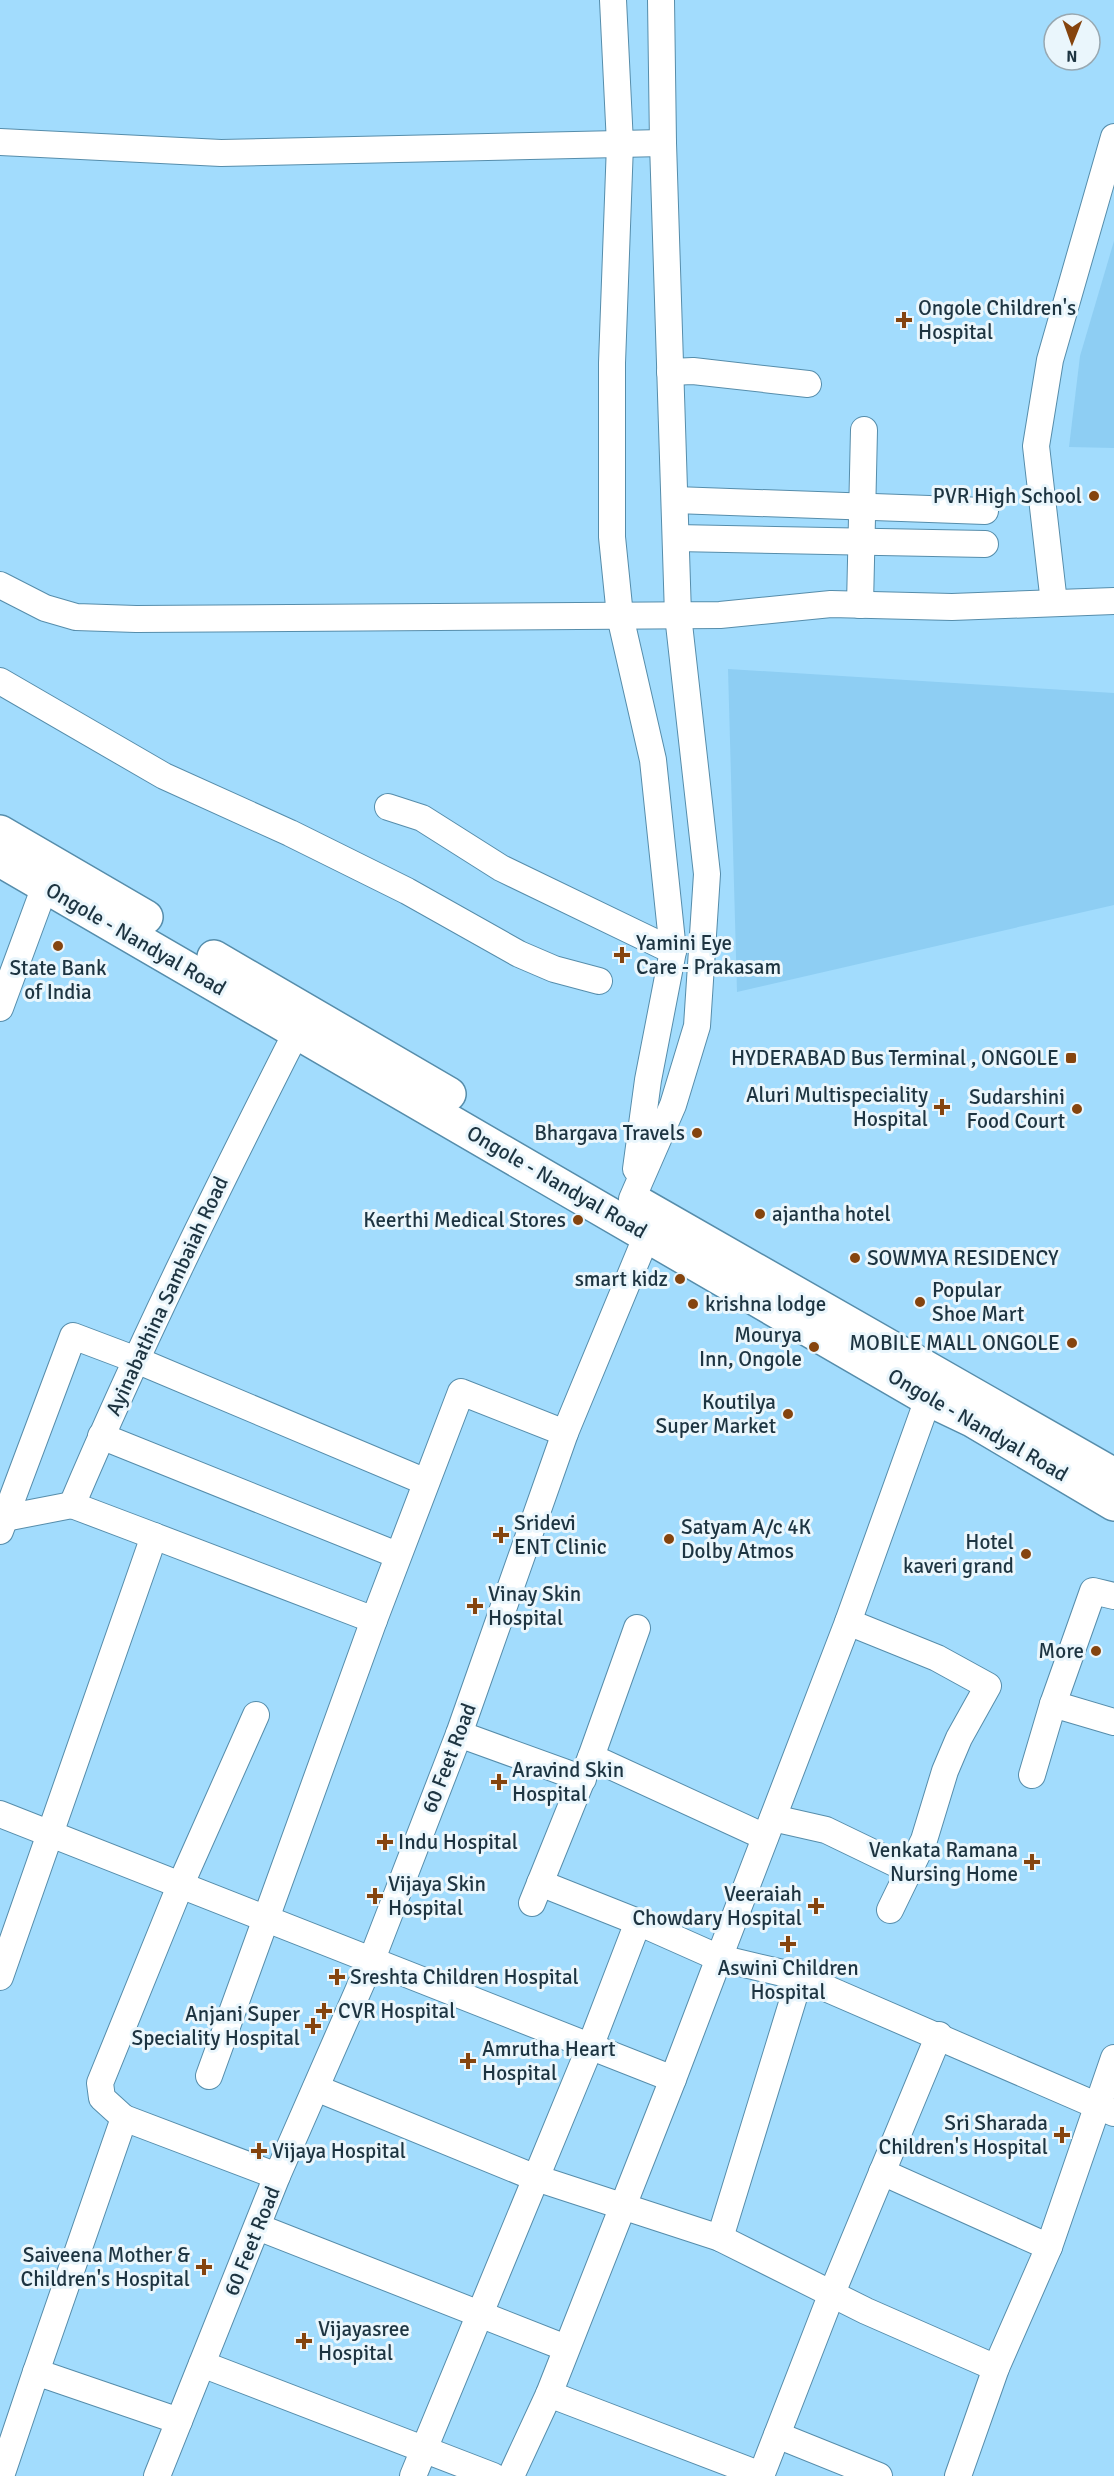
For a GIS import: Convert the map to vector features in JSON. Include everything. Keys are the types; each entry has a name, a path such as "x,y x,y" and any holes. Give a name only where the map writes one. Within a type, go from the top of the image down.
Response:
{"main road":[{"name":"Ongole - Nandyal Road","path":"0,832 303,1024 1108,1486"},
{"name":"Ongole - Nandyal Road","path":"0,860 186,966 303,1024"},
{"name":"Ongole - Nandyal Road","path":"639,1217 928,1399 1108,1486"}],"street":[{"path":"613,0 620,144 612,363 612,537 620,616 653,760 673,951 648,1080 639,1217"},
{"path":"639,1217 697,1026 707,874 678,615 663,143 662,0"},
{"path":"1054,603 1036,446 1050,360 1114,137"},
{"path":"0,142 221,153 663,143"},
{"path":"670,372 693,371 808,384"},
{"path":"860,605 864,430"},
{"path":"675,500 985,511"},
{"path":"676,538 984,544"},
{"path":"0,585 45,608 76,617 170,619 720,615 831,604 952,607 1114,601"},
{"path":"0,681 164,776 290,833 407,891 519,954 554,969 599,981"},
{"path":"388,807 422,818 501,868 673,951"},
{"path":"0,1008 45,886"},
{"name":"Ayinabathina Sambaiah Road","path":"72,1505 134,1359 199,1223 303,1024"},
{"name":"60 Feet Road","path":"157,2476 278,2176 372,1959 459,1734 639,1217"},
{"path":"2,1525 73,1336 134,1359 426,1482"},
{"path":"209,2076 397,1555 461,1392 565,1433"},
{"path":"511,2476 549,2394 673,2079 848,1622 928,1399"},
{"path":"101,1436 397,1555"},
{"path":"2,1525 72,1505 374,1620"},
{"path":"0,1977 154,1536"},
{"path":"1032,1775 1053,1704 1093,1591 1114,1596"},
{"path":"848,1622 937,1658 988,1686 950,1760 924,1840 911,1871 890,1910"},
{"path":"637,1628 587,1768 536,1893 638,1922 719,1958 800,1977 1107,2109"},
{"path":"1053,1704 1114,1722"},
{"path":"256,1714 180,1886 99,2083 102,2098 123,2118 278,2176"},
{"path":"459,1734 587,1768 769,1827 826,1830 911,1871"},
{"path":"0,1814 673,2079"},
{"path":"413,2476 590,2047 638,1922"},
{"path":"720,2238 800,1977"},
{"path":"549,2394 761,2476 832,2293 939,2035"},
{"path":"958,2476 996,2368 1107,2109 1114,2058"},
{"path":"316,2088 536,2178 720,2238 956,2353 996,2368"},
{"path":"1,2476 123,2118"},
{"path":"882,2172 1049,2247"},
{"path":"258,2228 566,2348"},
{"path":"202,2364 493,2476"},
{"path":"36,2372 179,2421"},
{"path":"777,2435 879,2476"}],"shaded area":[{"path":"1114,241 1114,448 1069,447 1080,356"},
{"path":"728,669 1114,693 1114,905 737,992"}],"place":[{"name":"Ongole Children's Hospital","path":"904,320"},
{"name":"PVR High School","path":"1094,496"},
{"name":"State Bank of India","path":"58,946"},
{"name":"Yamini Eye Care - Prakasam","path":"622,955"},
{"name":"HYDERABAD Bus Terminal , ONGOLE","path":"1071,1058"},
{"name":"Aluri Multispeciality Hospital","path":"942,1107"},
{"name":"Sudarshini Food Court","path":"1077,1109"},
{"name":"Bhargava Travels","path":"697,1133"},
{"name":"ajantha hotel","path":"760,1214"},
{"name":"Keerthi Medical Stores","path":"578,1220"},
{"name":"SOWMYA RESIDENCY","path":"855,1258"},
{"name":"smart kidz","path":"680,1279"},
{"name":"Popular Shoe Mart","path":"920,1302"},
{"name":"krishna lodge","path":"693,1304"},
{"name":"MOBILE MALL ONGOLE","path":"1072,1343"},
{"name":"Mourya Inn, Ongole","path":"814,1347"},
{"name":"Koutilya Super Market","path":"788,1414"},
{"name":"Sridevi ENT Clinic","path":"501,1535"},
{"name":"Satyam A/c 4K Dolby Atmos","path":"669,1539"},
{"name":"Hotel kaveri grand","path":"1026,1554"},
{"name":"Vinay Skin Hospital","path":"475,1606"},
{"name":"More","path":"1096,1651"},
{"name":"Aravind Skin Hospital","path":"499,1782"},
{"name":"Indu Hospital","path":"385,1842"},
{"name":"Venkata Ramana Nursing Home","path":"1032,1862"},
{"name":"Vijaya Skin Hospital","path":"375,1896"},
{"name":"Veeraiah Chowdary Hospital","path":"816,1906"},
{"name":"Aswini Children Hospital","path":"788,1944"},
{"name":"Sreshta Children Hospital","path":"337,1977"},
{"name":"CVR Hospital","path":"324,2011"},
{"name":"Anjani Super Speciality Hospital","path":"313,2026"},
{"name":"Amrutha Heart Hospital","path":"468,2061"},
{"name":"Sri Sharada Children's Hospital","path":"1062,2135"},
{"name":"Vijaya Hospital","path":"259,2151"},
{"name":"Saiveena Mother & Children's Hospital","path":"204,2267"},
{"name":"Vijayasree Hospital","path":"304,2341"}]}
